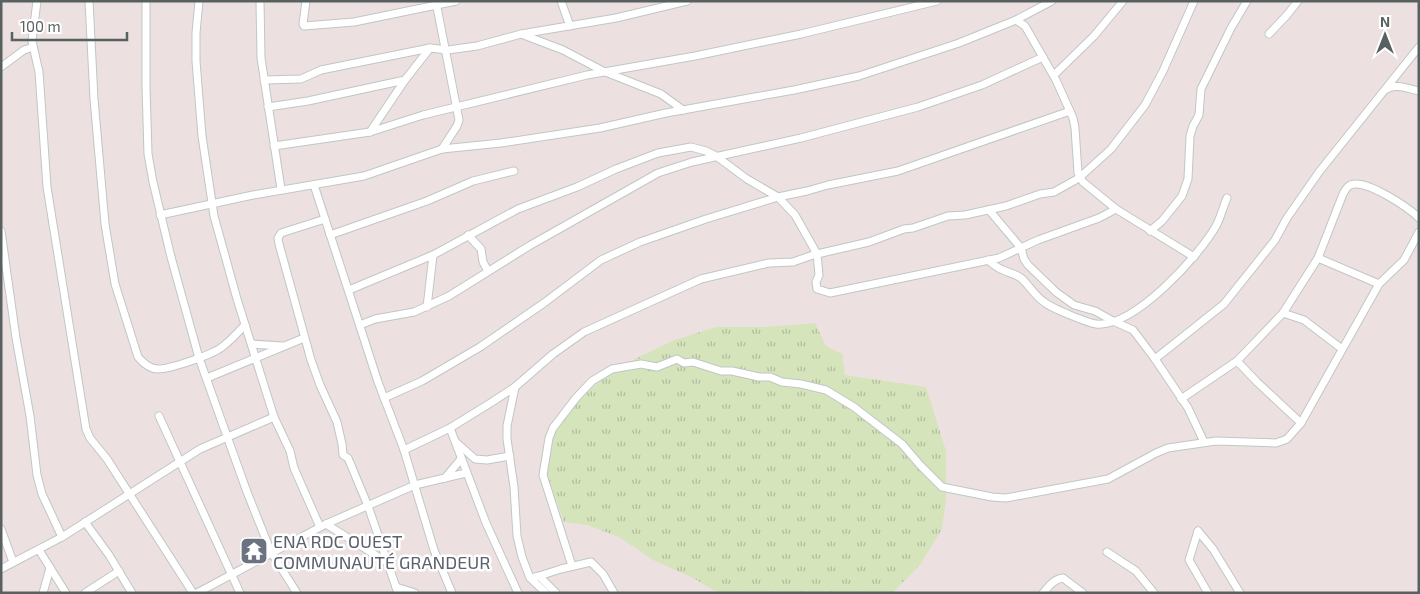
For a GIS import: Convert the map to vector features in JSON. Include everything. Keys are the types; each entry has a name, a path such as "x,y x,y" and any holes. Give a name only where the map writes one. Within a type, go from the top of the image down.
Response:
{"street":[{"path":"37,1 33,46 39,72 47,187 86,429 90,438 108,459 193,593"},
{"path":"89,1 94,99 105,224 115,284 135,350 143,363 150,368 157,369 199,358 222,347 245,326"},
{"path":"146,1 146,131 152,182 160,215 199,358 247,492 271,552 296,593"},
{"path":"199,1 196,60 202,136 211,204 245,326 274,417 290,451 294,468 323,525 388,563"},
{"path":"260,1 261,58 282,190"},
{"path":"306,1 302,24 308,26 354,22 456,1"},
{"path":"561,1 570,26"},
{"path":"264,80 301,79 321,70 430,48 444,50 478,46 521,34 624,17 687,1"},
{"path":"274,146 370,132 423,115 458,108 505,94 603,71 695,56 810,32 937,1"},
{"path":"160,215 282,190 364,176 442,149 501,143 600,128 683,110 794,90 873,72 959,44 1016,20 1052,1"},
{"path":"1054,75 1094,36 1123,1"},
{"path":"404,450 450,428 515,387 553,354 584,332 708,276 769,262 779,264 793,262 817,254 844,250 948,216 989,210 1040,194 1054,192 1080,178 1111,149 1145,105 1163,71 1194,1"},
{"path":"1150,231 1174,209 1185,189 1188,179 1190,136 1192,126 1198,115 1200,92 1231,28 1248,1"},
{"path":"1269,34 1288,16 1298,1"},
{"path":"436,4 459,120 442,149"},
{"path":"1016,20 1025,26 1054,75 1070,111 1075,128 1080,178 1088,188 1116,209 1194,257"},
{"path":"521,34 563,50 603,71 661,94 683,110"},
{"path":"1,67 24,50 33,46"},
{"path":"1155,359 1224,304 1275,240 1286,218 1319,172 1419,47"},
{"path":"370,132 405,80 430,48"},
{"path":"360,325 375,319 406,314 428,307 654,174 716,156 801,138 918,107 982,85 1043,57"},
{"path":"268,107 308,101 405,80"},
{"path":"1378,98 1390,86 1397,85 1404,89 1419,91"},
{"path":"384,398 422,381 480,347 605,258 669,231 778,197 898,171 1070,111"},
{"path":"349,290 433,255 518,209 658,153 691,147 716,156 747,179 778,197 795,215 817,254 820,275 816,286 817,289 823,292 830,293 1006,255 1099,218 1116,209"},
{"path":"330,235 428,201 473,181 514,171"},
{"path":"314,184 384,398 404,450 434,550 452,593"},
{"path":"1181,399 1238,361 1283,313 1318,258 1343,194 1348,187 1355,184 1388,195 1419,218"},
{"path":"988,260 1004,271 1020,277 1038,297 1056,309 1096,324 1113,321 1132,313 1157,294 1194,257 1216,225 1227,198"},
{"path":"989,210 1021,248 1028,265 1070,303 1078,308 1097,311 1133,330 1188,408 1204,442"},
{"path":"325,218 281,232 278,238 304,338 320,385 337,422 343,454 348,458 368,506 397,590 416,593"},
{"path":"1,231 16,338 30,416 37,475 42,494 62,537"},
{"path":"572,566 543,475 549,438 553,428 592,381 616,368 628,368 641,364 657,367 677,359 684,363 693,362 721,371 770,377 782,382 826,390 854,407 902,444 942,487 1006,498 1108,479 1161,450 1216,440 1276,443 1287,439 1301,423 1379,284 1404,260 1419,232"},
{"path":"468,235 480,249 483,262 488,271"},
{"path":"428,307 433,255"},
{"path":"1318,258 1379,284"},
{"path":"1283,313 1304,320 1342,349"},
{"path":"207,378 304,338"},
{"path":"252,344 283,346"},
{"path":"1238,361 1257,382 1301,423"},
{"path":"515,387 507,426 516,498 517,536 530,578 546,593"},
{"path":"159,416 240,593"},
{"path":"1,568 62,537 200,449 274,417"},
{"path":"450,428 497,549 518,593"},
{"path":"455,441 475,459 487,460 510,456"},
{"path":"444,479 462,459"},
{"path":"197,593 323,525 415,486 466,473"},
{"path":"85,522 104,547 132,593"},
{"path":"1,529 13,562"},
{"path":"1208,593 1189,560 1198,530 1214,549 1240,593"},
{"path":"39,550 66,593"},
{"path":"1107,552 1136,571 1154,593"},
{"path":"530,578 590,562 603,574 614,593"},
{"path":"42,593 50,568"},
{"path":"85,593 119,571"},
{"path":"539,576 556,593"},
{"path":"1043,593 1054,581 1060,578 1063,578 1083,593"}],"green space":[{"path":"815,323 826,346 842,354 845,375 926,387 946,451 946,499 942,529 920,565 892,593 721,593 653,560 619,537 587,525 564,522 545,469 557,420 574,402 617,368 672,341 716,327 764,327"}],"place":[{"name":"ENA RDC OUEST COMMUNAUTÉ GRANDEUR","path":"254,551"}]}
